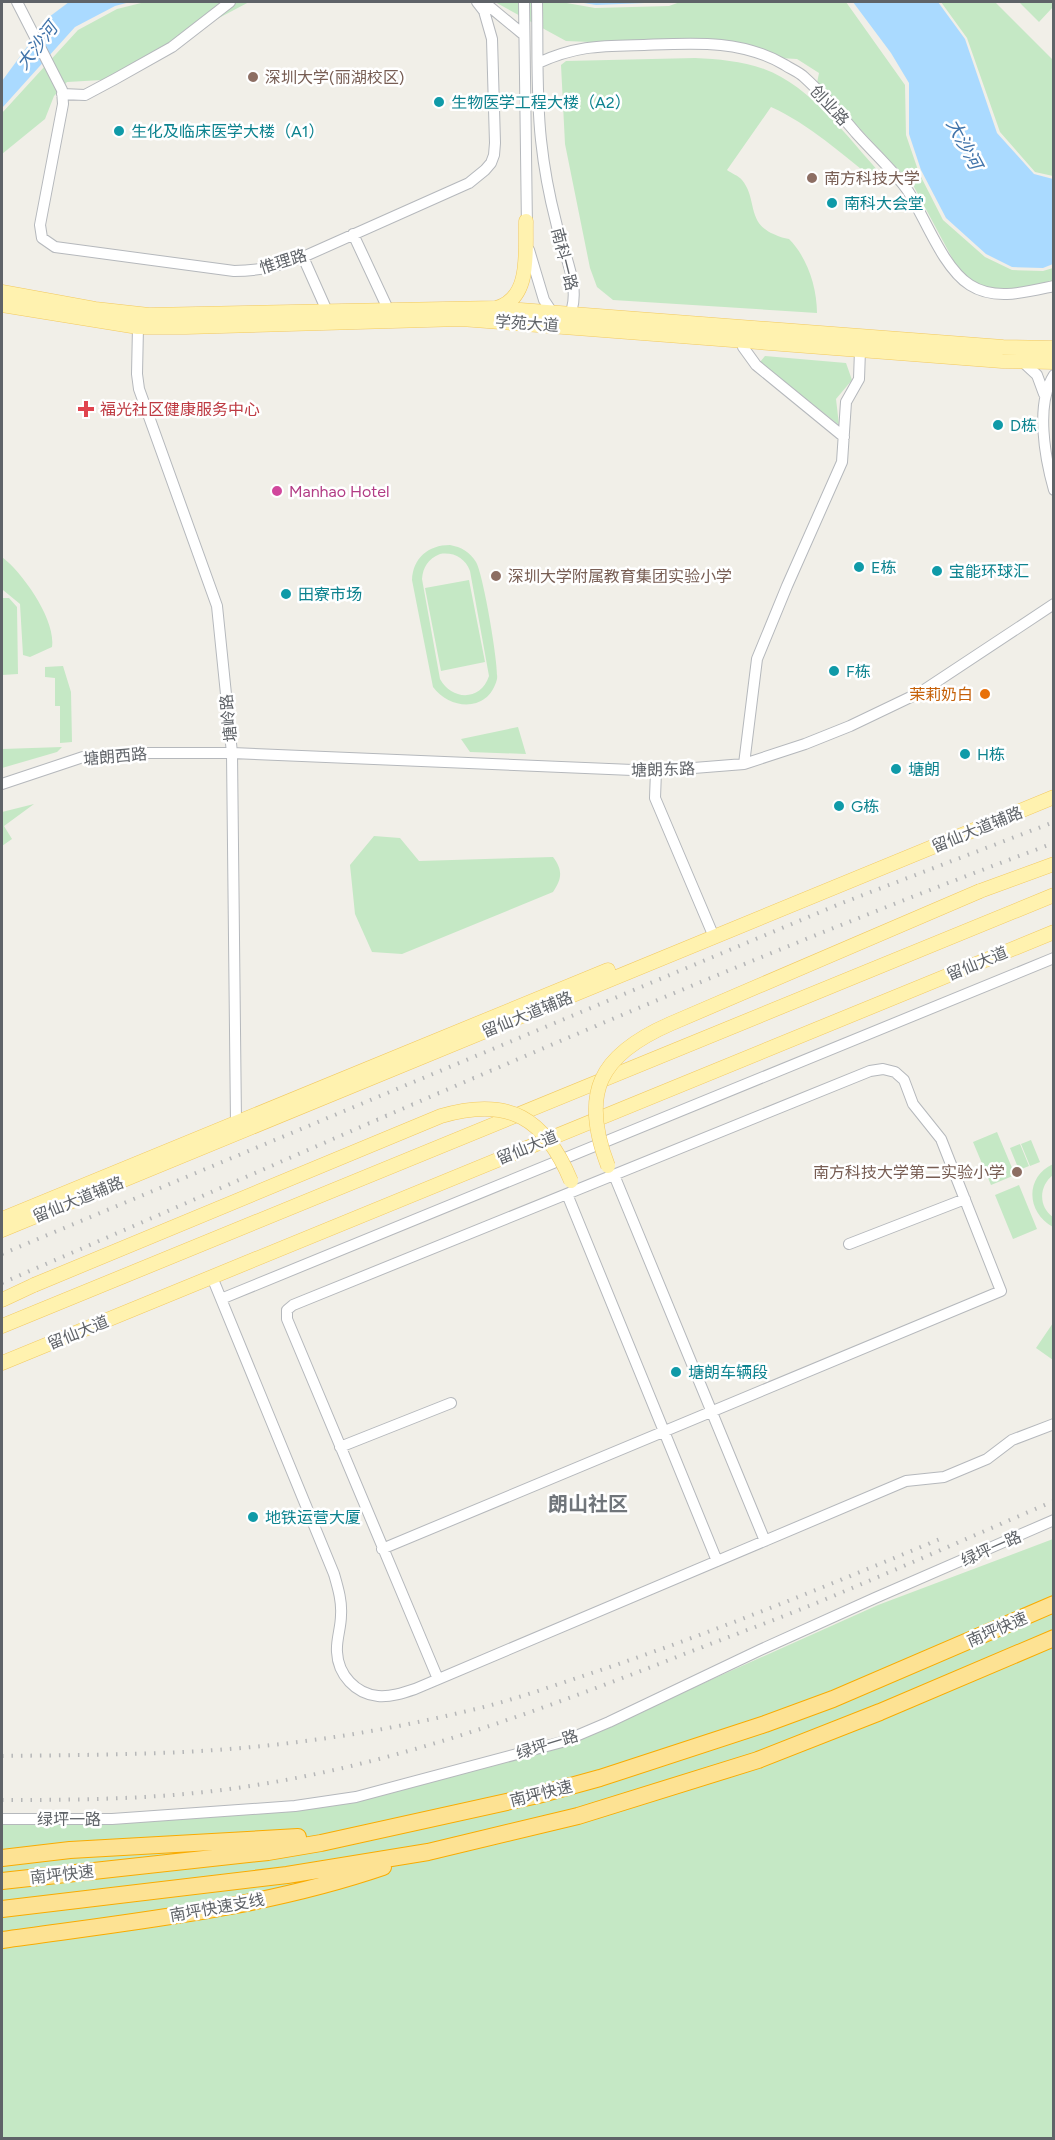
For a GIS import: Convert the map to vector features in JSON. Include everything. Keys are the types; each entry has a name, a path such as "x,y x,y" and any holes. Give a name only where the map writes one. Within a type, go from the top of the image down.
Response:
{"highway":[{"name":"南坪快速","path":"2,1881 257,1853 383,1829 548,1792 600,1778 765,1724 833,1699 1053,1604"},
{"name":"南坪快速","path":"2,1909 287,1875 428,1852 578,1816 758,1760 880,1712 1053,1638"},
{"path":"2,1858 70,1850 318,1836 383,1829"},
{"name":"南坪快速支线","path":"2,1940 242,1904 351,1878 428,1852"}],"main road":[{"path":"495,308 512,300 522,283 526,221"},
{"name":"学苑大道","path":"2,292 95,309 149,315 495,308 1003,347 1053,348"},
{"name":"学苑大道","path":"2,305 138,327 437,318 1023,362 1053,362"},
{"name":"留仙大道辅路","path":"2,1230 712,933 1053,787"},
{"name":"留仙大道辅路","path":"2,1219 236,1123 1053,797"},
{"path":"612,1173 598,1142 596,1098 608,1067 617,1054 631,1043 647,1033 980,891 1053,864"},
{"name":"留仙大道","path":"2,1326 1053,895"},
{"name":"留仙大道","path":"2,1363 1053,932"},
{"path":"2,1300 441,1116 458,1111 493,1109 524,1119 554,1145 571,1189"}],"street":[{"path":"20,7 62,92 85,95 172,47 230,2"},
{"name":"惟理路","path":"62,92 63,104 40,225 42,238 55,246 234,271 257,271 280,266 303,257 469,183 485,170 494,155 495,143 494,56 489,24 477,2"},
{"path":"484,2 524,33"},
{"name":"南科一路","path":"524,2 528,245 544,300 562,326 571,313 575,300 574,287 554,216 541,141 537,2"},
{"name":"创业路","path":"538,63 564,51 595,47 703,42 734,45 760,52 802,75 907,189 954,271 968,284 992,293 1013,294 1053,286"},
{"path":"353,234 388,309"},
{"path":"303,257 327,311"},
{"name":"塘岭路","path":"138,327 139,389 216,606 232,753 236,1123"},
{"path":"742,340 743,347 756,365 844,437"},
{"path":"744,764 757,658 842,462 846,402 859,379 860,350"},
{"path":"1023,362 1037,375 1044,394 1045,437 1053,490"},
{"path":"1044,394 1053,375"},
{"name":"塘朗东路","path":"232,753 656,771 744,764 850,726 921,692 1053,604"},
{"name":"塘朗西路","path":"2,784 83,757 139,753 232,753"},
{"path":"656,771 655,798 712,933"},
{"path":"221,1299 1053,958"},
{"path":"382,1549 1001,1291 941,1139 913,1104 904,1080 895,1072 883,1069 870,1071 571,1189 293,1305 287,1310 287,1319 382,1549 438,1679"},
{"path":"612,1173 765,1541"},
{"path":"571,1189 717,1562"},
{"path":"849,1244 964,1199"},
{"path":"212,1277 321,1539 338,1588 342,1615 337,1653 340,1666 345,1677 361,1690 380,1696 394,1695 438,1679 906,1481 944,1477 987,1459 1012,1440 1053,1424"},
{"path":"340,1447 451,1403"},
{"name":"绿坪一路","path":"2,1819 112,1819 295,1806 356,1797 561,1742 1053,1520"}],"green space":[{"path":"145,2 249,2 102,80 67,82 54,96 45,119 2,154 2,113 78,30 117,9"},
{"path":"495,2 561,2 595,8 669,6 680,2 846,2 905,85 906,135 919,173 943,220 985,257 1012,270 1043,271 1053,268 1053,282 1011,290 992,290 972,282 958,269 913,185 817,83 819,73 797,59 779,58 762,49 566,41"},
{"path":"941,2 995,2 1053,60 1053,176 1035,172 1000,132 967,38"},
{"path":"1019,2 1053,2 1053,7 1039,22"},
{"path":"695,58 747,64 781,77 828,114 881,174 875,180 812,131 771,107 727,170 741,179 747,187 755,216 763,228 789,239 801,254 813,283 817,313 613,300 597,287 590,268 565,144 561,65 566,61"},
{"path":"765,356 846,363 852,380 836,399 839,425 760,362"},
{"path":"450,545 461,549 471,555 476,562 483,583 490,620 497,679 493,690 486,698 469,704 449,701 433,687 412,580 415,565 423,554","holes":["440,554 462,559 470,571 489,676 480,690 473,694 466,695 452,691 440,679 422,579 429,561"]},
{"path":"2,557 28,585 49,624 52,647 30,657 23,655 20,604 3,590"},
{"path":"469,580 485,662 441,671 425,588"},
{"path":"2,598 9,598 17,607 18,674 2,675"},
{"path":"63,666 71,692 72,742 60,743 60,706 55,706 55,678 45,677 45,667"},
{"path":"518,727 526,754 470,752 461,739"},
{"path":"62,747 57,752 2,768 2,749"},
{"path":"34,804 4,826 12,839 2,846 2,812"},
{"path":"374,836 400,838 419,861 553,857 560,870 560,879 553,892 402,954 372,952 355,914 350,865"},
{"path":"997,1132 1015,1175 991,1185 973,1142"},
{"path":"1031,1140 1040,1162 1030,1166 1021,1144"},
{"path":"1020,1144 1029,1166 1019,1170 1010,1148"},
{"path":"1053,1164 1053,1175 1045,1185 1042,1196 1045,1207 1053,1217 1053,1227 1038,1213 1032,1195 1037,1177"},
{"path":"1019,1185 1037,1229 1013,1239 995,1195"},
{"path":"1053,1323 1053,1360 1036,1348"},
{"path":"1053,1539 1053,2138 2,2138 2,1822 295,1807 563,1746 878,1605"}],"water":[{"name":"大沙河","path":"69,2 130,2 115,6 75,27 2,108 2,81 49,17"},
{"path":"578,2 669,2 596,5"},
{"name":"大沙河","path":"853,2 938,2 965,39 997,133 1034,174 1053,179 1053,264 1043,268 1012,267 986,254 946,218 921,170 909,134 909,83 891,53"}],"railway":[{"path":"2,1254 842,903 1054,822"},
{"path":"2,1283 656,1001 788,946 1054,843"},
{"path":"2,1800 64,1800 188,1794 304,1776 409,1751 563,1700 777,1619 1054,1501"},
{"path":"2,1756 163,1753 248,1747 343,1736 484,1707 684,1641 940,1539"}],"place":[{"name":"深圳大学(丽湖校区)","path":"253,77"},
{"name":"生物医学工程大楼（A2）","path":"439,102"},
{"name":"生化及临床医学大楼（A1）","path":"119,131"},
{"name":"南方科技大学","path":"812,178"},
{"name":"南科大会堂","path":"832,203"},
{"name":"福光社区健康服务中心","path":"86,409"},
{"name":"D栋","path":"998,425"},
{"name":"Manhao Hotel","path":"277,491"},
{"name":"E栋","path":"859,567"},
{"name":"宝能环球汇","path":"937,571"},
{"name":"深圳大学附属教育集团实验小学","path":"496,576"},
{"name":"田寮市场","path":"286,594"},
{"name":"F栋","path":"834,671"},
{"name":"茉莉奶白","path":"985,694"},
{"name":"H栋","path":"965,754"},
{"name":"塘朗","path":"896,769"},
{"name":"G栋","path":"839,806"},
{"name":"南方科技大学第二实验小学","path":"1017,1172"},
{"name":"塘朗车辆段","path":"676,1372"},
{"name":"地铁运营大厦","path":"253,1517"}],"district":[{"name":"朗山社区","path":"588,1504"}]}
